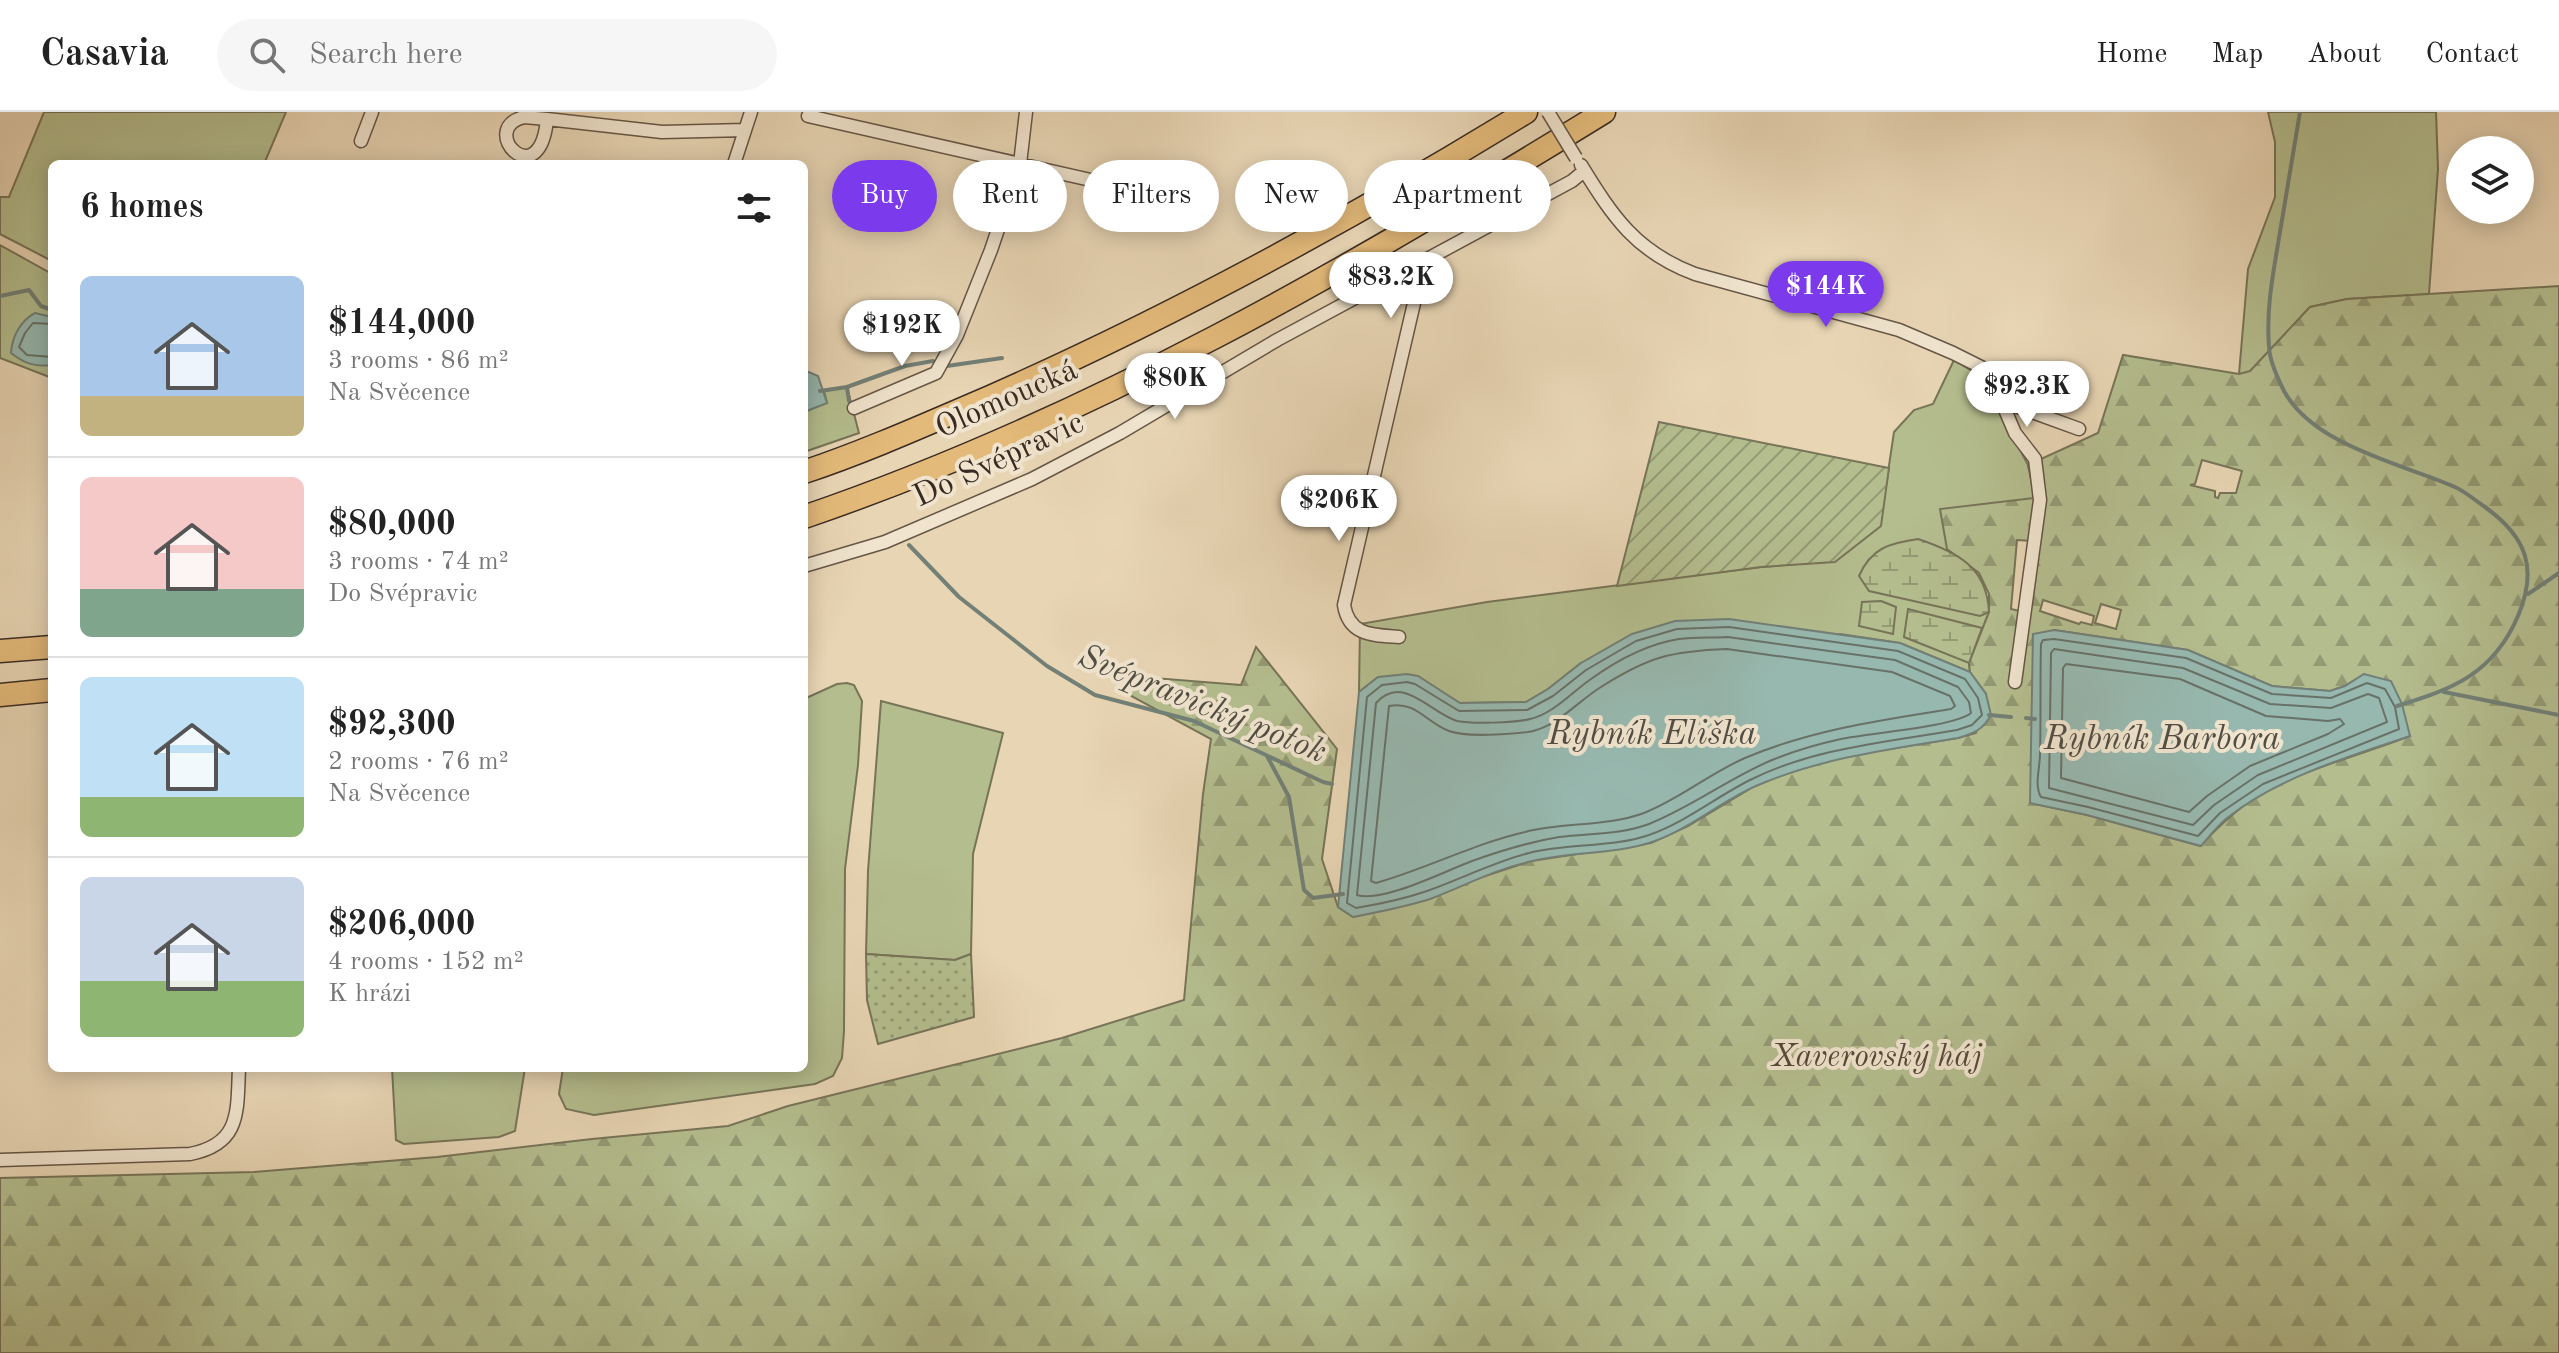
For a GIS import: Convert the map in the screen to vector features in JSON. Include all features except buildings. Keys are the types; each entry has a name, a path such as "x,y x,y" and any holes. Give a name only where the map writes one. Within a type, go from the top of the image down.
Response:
{"highway":[{"name":"Olomoucká","path":"808,470 946,416 1165,316 1441,164 1526,112"},
{"name":"Olomoucká","path":"808,515 948,462 1050,418 1185,352 1366,256 1604,112"},
{"path":"0,651 48,647"},
{"path":"0,695 48,690"}],"street":[{"path":"361,141 372,112"},
{"path":"735,160 751,112"},
{"path":"1020,160 1026,112"},
{"path":"1548,112 1625,230 1641,245 1676,266 1695,274 1899,330 2020,386 2028,383"},
{"path":"808,116 1002,160"},
{"path":"547,119 662,132 745,130"},
{"name":"Do Svépravic","path":"808,565 885,542 1032,479 1120,433 1277,340 1572,181 1584,171"},
{"path":"854,408 936,373 960,329 995,232"},
{"path":"1399,637 1365,634 1358,630 1346,615 1344,605 1424,260"},
{"path":"1988,370 2015,433 2035,459 2040,500 2015,682"},
{"path":"1997,392 2010,404 2079,429"},
{"path":"0,1160 190,1154 219,1146 231,1130 238,1106 239,1072"}],"green space":[{"path":"44,112 286,112 266,160 48,160 48,259 0,234 0,197 9,197"},
{"path":"2268,112 2436,112 2438,169 2429,294 2347,299 2310,307 2250,372 2239,374 2248,269 2275,197 2275,142"},
{"path":"0,245 48,272 48,376 0,358"},
{"name":"Xaverovský háj","path":"2559,286 2559,1353 0,1353 0,1178 254,1172 437,1157 728,1126 788,1106 1062,1038 1184,1000 1211,739 1120,690 1129,676 1241,685 1256,647 1337,749 1322,859 1338,907 1353,917 1429,899 1531,861 1651,843 1688,826 1753,787 1787,773 1846,756 1976,733 1986,694 1970,672 1969,663 1989,612 1989,594 1979,573 1947,549 1940,509 2035,498 2028,465 2098,433 2123,355 2239,374 2250,371 2310,307 2347,299","holes":["2202,460 2242,471 2236,493 2220,493 2218,498 2215,491 2190,485 2195,484","2017,540 2033,541 2024,612 2011,609","2043,600 2094,616 2092,625 2079,624 2040,611","2101,604 2121,610 2116,629 2095,623","2054,630 2188,650 2272,686 2330,691 2364,674 2410,736 2283,782 2231,816 2200,846 2031,803 2032,719"]},
{"path":"1954,360 1982,377 2028,465 2036,498 1980,573 1989,612 1969,663 1970,672 1900,643 1840,634 1581,663 1526,702 1460,703 1378,677 1359,692 1360,624 1487,602 1761,567 1835,561 1880,526 1894,432 1914,410 1933,404"},
{"path":"847,387 859,433 808,451 808,410 827,403 824,391"},
{"path":"1659,422 1889,468 1881,526 1835,562 1761,567 1617,586"},
{"path":"1918,539 1957,556 1976,573 1983,583 1989,612 1980,616 1869,591 1859,576 1869,559 1882,548"},
{"path":"1881,601 1896,607 1893,634 1859,626 1862,602"},
{"path":"1908,609 1982,628 1969,663 1904,637"},
{"path":"837,684 854,685 862,701 858,765 845,869 842,1058 833,1076 815,1084 594,1115 566,1109 559,1094 562,1072 808,1072 808,697"},
{"path":"881,701 1003,733 973,854 971,954 955,960 866,954 868,871"},
{"path":"866,954 955,960 971,954 974,1017 878,1044 867,1000"},
{"path":"392,1072 524,1072 515,1131 499,1137 404,1144 396,1140"}],"water":[{"path":"35,313 48,316 48,365 30,364 11,353 13,341 25,320"},
{"path":"808,372 818,376 827,403 808,410"},
{"name":"Rybník Eliška","path":"1729,619 1900,643 1970,672 1986,694 1991,715 1978,730 1958,738 1856,756 1782,776 1744,792 1652,842 1519,864 1430,899 1382,911 1353,917 1338,907 1359,692 1378,677 1418,676 1460,703 1526,702 1581,663 1632,634 1675,621"},
{"name":"Rybník Barbora","path":"2054,630 2188,650 2272,686 2330,691 2364,674 2391,681 2402,704 2410,736 2314,770 2268,791 2227,818 2201,846 2030,803 2033,634"}],"waterway":[{"name":"Svépravický potok","path":"2300,112 2268,319 2270,357 2284,391 2298,410 2338,439 2467,494 2511,530 2525,555 2527,583 2524,599 2508,636 2496,652 2469,676 2453,685 2397,706"},
{"name":"Svépravický potok","path":"0,296 29,290 41,306 48,309"},
{"path":"947,366 1002,358"},
{"path":"847,387 905,366 933,361"},
{"name":"Svépravický potok","path":"820,391 847,387 849,401"},
{"name":"Svépravický potok","path":"909,545 959,597 1047,666 1095,695 1194,721 1332,784"},
{"path":"2528,594 2559,573"},
{"path":"2444,692 2559,715"},
{"name":"Svépravický potok","path":"1989,715 2011,717"},
{"name":"Svépravický potok","path":"2026,718 2035,719"},
{"path":"1267,756 1289,797 1304,890 1313,898 1343,894"}]}
